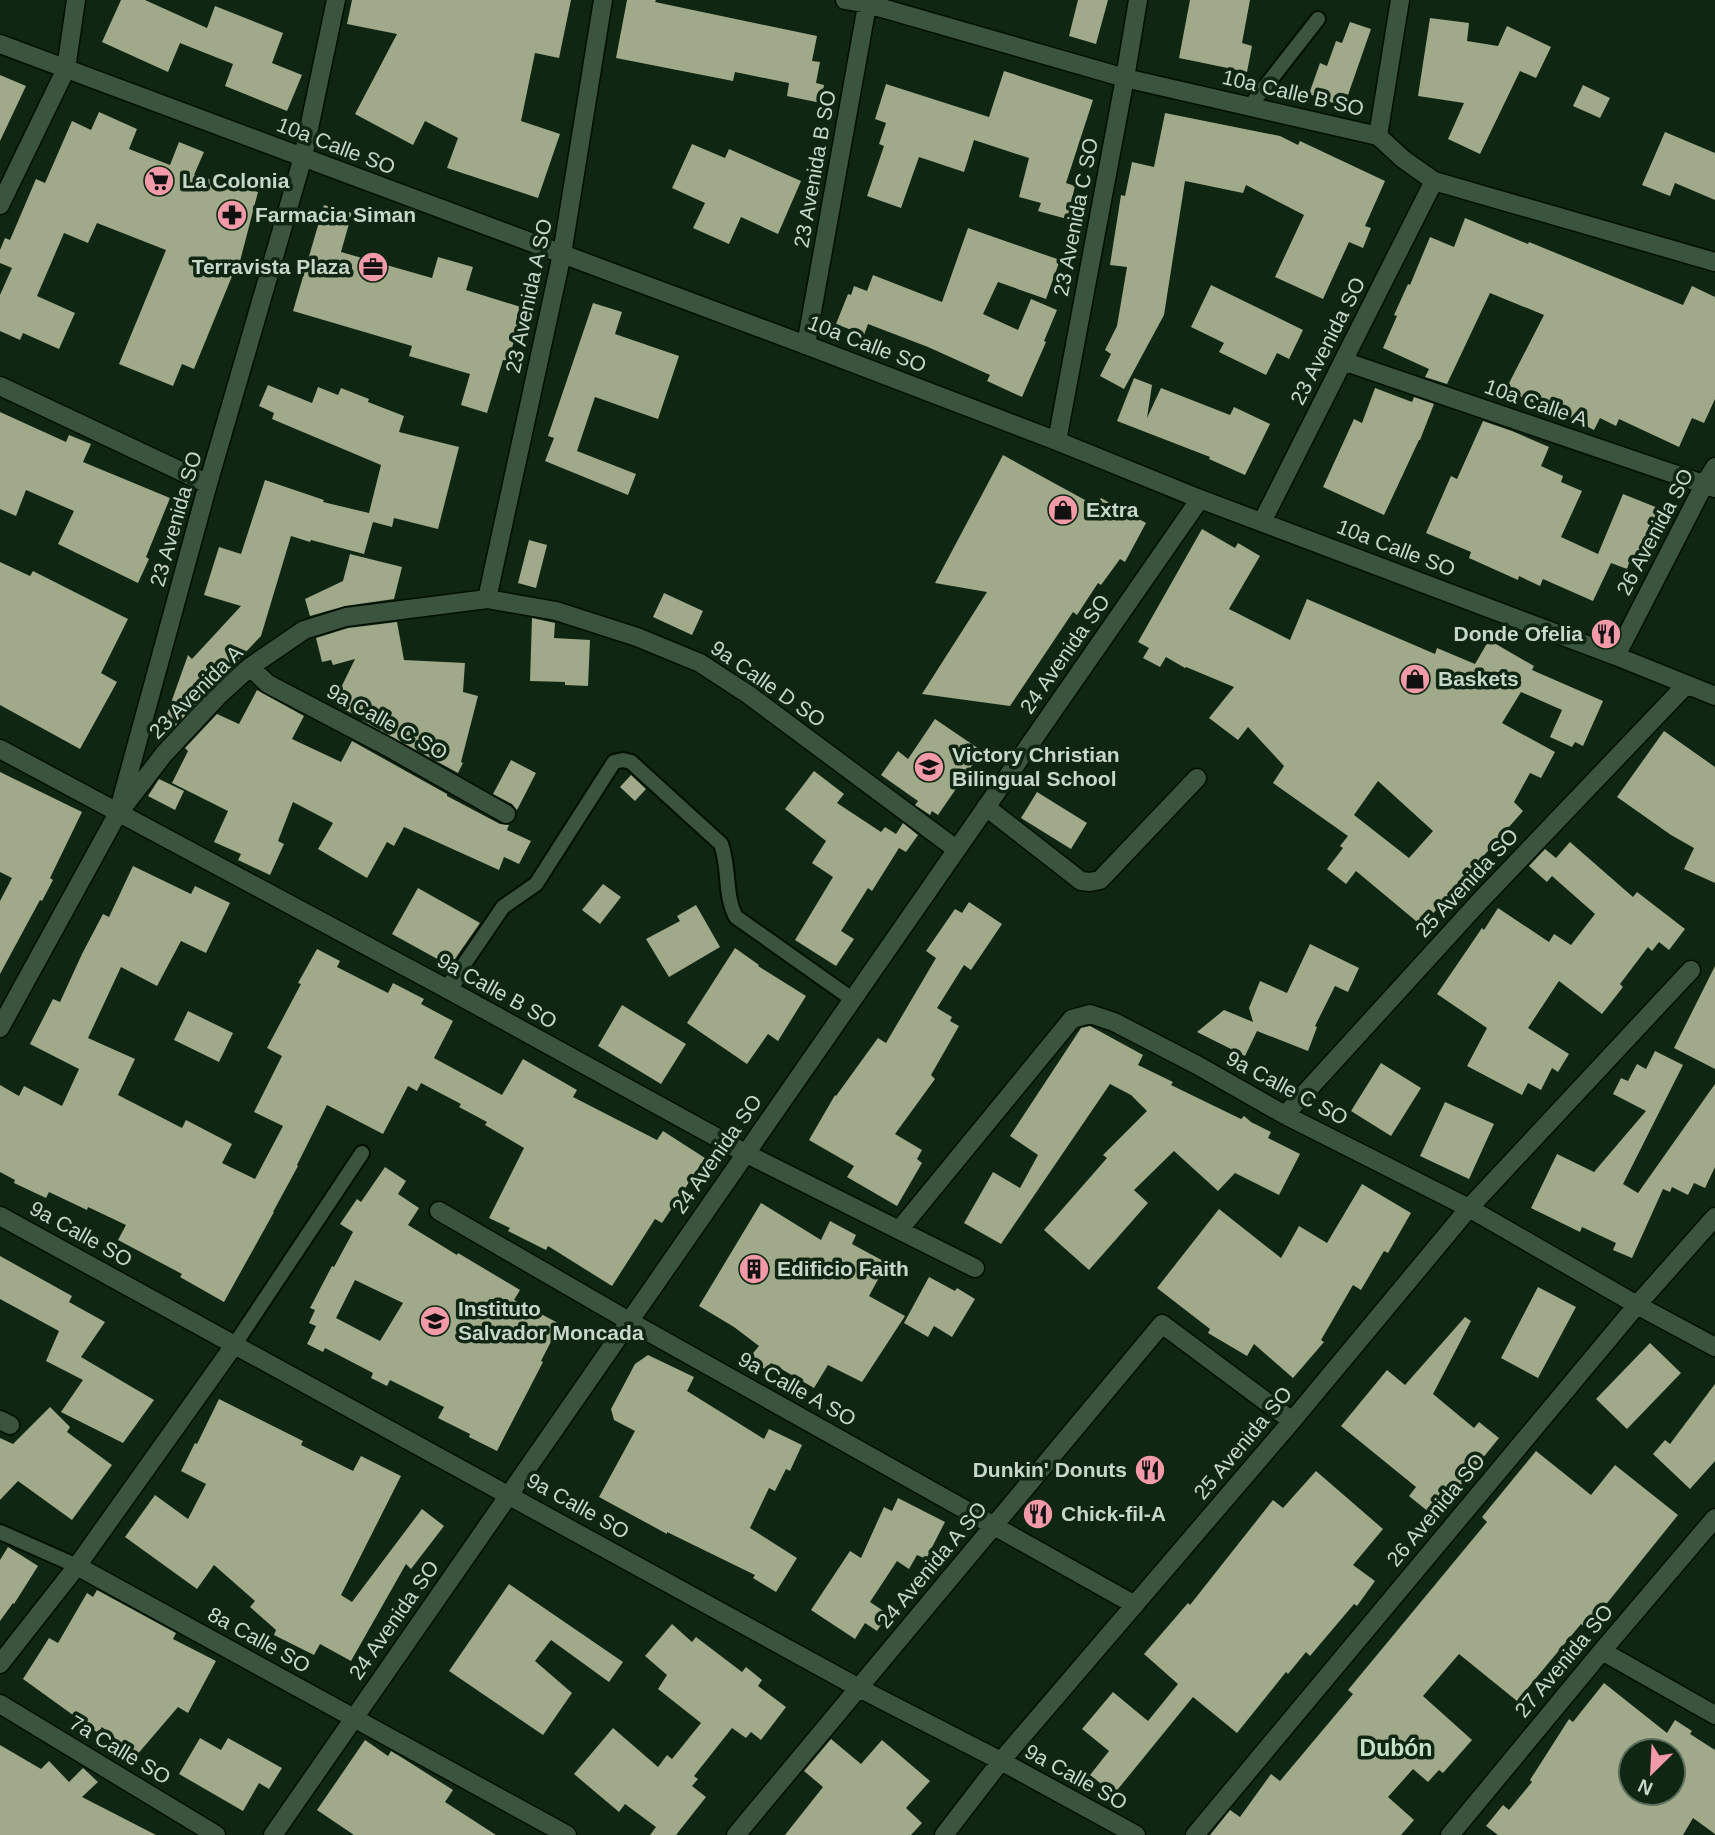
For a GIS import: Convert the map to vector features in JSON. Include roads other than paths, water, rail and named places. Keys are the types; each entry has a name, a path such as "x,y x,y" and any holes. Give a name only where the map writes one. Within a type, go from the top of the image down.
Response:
{"street":[{"path":"0,205 65,69 76,0"},
{"name":"23 Avenida SO","path":"0,1028 118,813 208,484 303,157 336,0"},
{"name":"23 Avenida A SO","path":"487,599 562,254 603,0"},
{"name":"10a Calle B SO","path":"845,0 868,2 1125,78 1378,136 1403,159 1434,181 1715,262"},
{"name":"23 Avenida C SO","path":"1057,441 1138,0"},
{"path":"1378,136 1400,0"},
{"name":"23 Avenida B SO","path":"806,345 868,2"},
{"name":"10a Calle SO","path":"0,44 806,345 1715,696"},
{"name":"23 Avenida SO","path":"1262,522 1434,181"},
{"name":"10a Calle A","path":"1343,361 1709,487"},
{"path":"0,386 208,484"},
{"name":"26 Avenida SO","path":"1616,656 1709,487 1715,467"},
{"name":"24 Avenida SO","path":"272,1835 1200,499"},
{"name":"23 Avenida A","path":"118,813 164,754 219,695 250,667 304,631 346,617 487,599"},
{"name":"9a Calle D SO","path":"487,599 556,611 637,637 700,663 749,695 956,849"},
{"name":"9a Calle C SO","path":"250,667 268,684 388,747 506,814"},
{"name":"25 Avenida SO","path":"1285,1115 1480,901 1686,685"},
{"name":"9a Calle B SO","path":"0,749 449,990 745,1153 975,1268"},
{"path":"986,807 1081,881 1090,882 1100,880 1197,778"},
{"name":"25 Avenida SO","path":"944,1835 1001,1761 1469,1209 1691,970"},
{"path":"449,990 458,973"},
{"name":"9a Calle C SO","path":"899,1230 1072,1020 1090,1014 1114,1022 1285,1115 1469,1209 1637,1305 1715,1346"},
{"name":"9a Calle A SO","path":"439,1211 629,1321 1135,1605"},
{"name":"9a Calle SO","path":"0,1216 859,1688 1136,1835"},
{"name":"26 Avenida SO","path":"1195,1835 1637,1305 1715,1217"},
{"name":"24 Avenida A SO","path":"736,1835 1162,1324 1292,1421"},
{"path":"0,1664 76,1566 235,1344"},
{"name":"27 Avenida SO","path":"1450,1835 1715,1518"},
{"name":"8a Calle SO","path":"76,1566 568,1835"},
{"path":"1602,1651 1715,1714"},
{"name":"7a Calle SO","path":"0,1704 216,1835"}],"lane":[{"path":"1250,106 1318,19"},
{"path":"458,973 503,907 536,884 614,762 623,760 631,762 721,844 725,856 730,906 736,917 852,999"},
{"path":"235,1344 362,1153"},
{"path":"0,1532 76,1566"}],"place":[{"name":"La Colonia","path":"159,181"},
{"name":"Farmacia Siman","path":"232,215"},
{"name":"Terravista Plaza","path":"373,267"},
{"name":"Extra","path":"1063,510"},
{"name":"Donde Ofelia","path":"1606,634"},
{"name":"Baskets","path":"1415,679"},
{"name":"Victory Christian Bilingual School","path":"929,767"},
{"name":"Edificio Faith","path":"754,1269"},
{"name":"Instituto Salvador Moncada","path":"435,1321"},
{"name":"Dunkin' Donuts","path":"1150,1470"},
{"name":"Chick-fil-A","path":"1038,1514"}],"district":[{"name":"Dubón","path":"1396,1748"}]}
